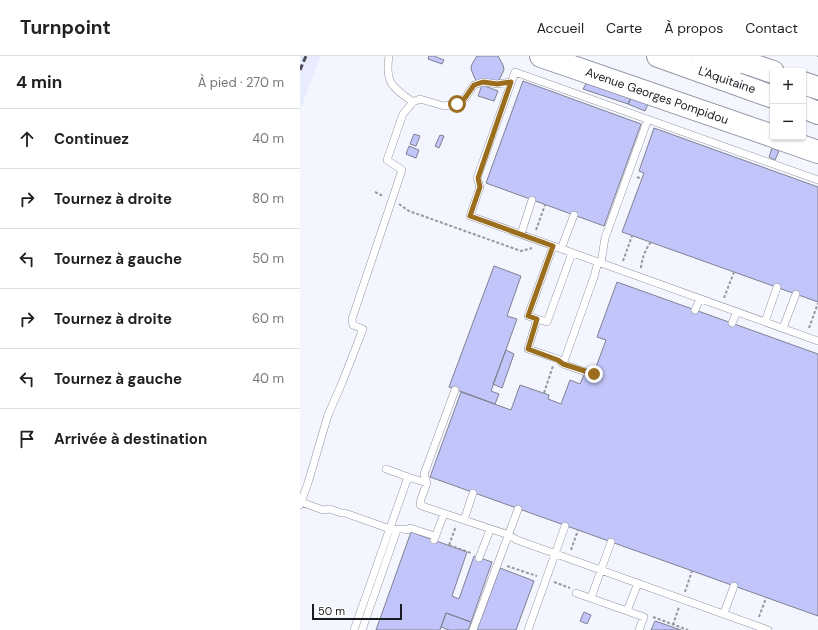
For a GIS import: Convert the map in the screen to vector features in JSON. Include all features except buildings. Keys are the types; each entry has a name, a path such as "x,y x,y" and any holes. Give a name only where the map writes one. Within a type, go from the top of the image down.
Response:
{"main road":[{"name":"Avenue Georges Pompidou","path":"541,56 588,63 770,121"},
{"name":"L'Aquitaine","path":"658,56 770,96"},
{"name":"L'Aquitaine","path":"726,56 770,71"},
{"name":"Avenue Georges Pompidou","path":"588,63 770,135"},
{"path":"806,84 818,88"},
{"path":"806,108 818,113"},
{"path":"806,133 818,138"},
{"name":"Avenue Georges Pompidou","path":"783,140 818,152"}],"street":[{"path":"699,56 770,82"}],"lane":[{"path":"389,56 387,67 389,81 395,90 413,102"},
{"path":"818,180 515,72 478,178 480,187 470,216 818,341"},
{"path":"444,514 435,538 410,528 408,530 403,528 393,530 345,513 330,509 323,510 301,504 328,415 363,329 353,325 352,319 402,170 387,160 403,114 413,102 420,100 444,106 457,104 465,98 474,85 483,82 497,84 511,82"},
{"path":"563,364 599,262 605,238 648,119"},
{"path":"521,234 532,200"},
{"path":"561,249 574,215"},
{"path":"553,246 528,316 547,322 572,253"},
{"path":"765,322 777,287"},
{"path":"783,328 796,294"},
{"path":"695,310 700,298"},
{"path":"732,323 737,312"},
{"path":"537,319 528,349 558,360 563,364 594,374"},
{"path":"455,390 424,474 426,483 420,504 444,514 509,535 768,630"},
{"path":"386,469 426,483"},
{"path":"362,630 408,477"},
{"path":"464,520 473,493"},
{"path":"473,630 518,509"},
{"path":"528,630 565,526"},
{"path":"354,630 393,530"},
{"path":"479,558 490,530"},
{"path":"591,598 611,542"},
{"path":"627,611 638,583"},
{"path":"724,613 734,586"},
{"path":"576,593 644,617 639,630"}],"path":[{"path":"531,248 545,205"},
{"path":"620,270 632,236"},
{"path":"638,276 646,248 651,242"},
{"path":"723,307 722,302 734,272"},
{"path":"806,337 818,303"},
{"path":"544,393 553,364 563,364"},
{"path":"756,626 766,598"}],"shaded area":[{"path":"300,56 321,56 300,110"}],"railway":[{"path":"300,70 306,56"}],"route":[{"path":"457,104 465,98 474,85 483,82 497,84 511,82 478,178 480,187 470,216 553,246 528,316 537,319 528,349 558,360 563,364 594,374"}]}
